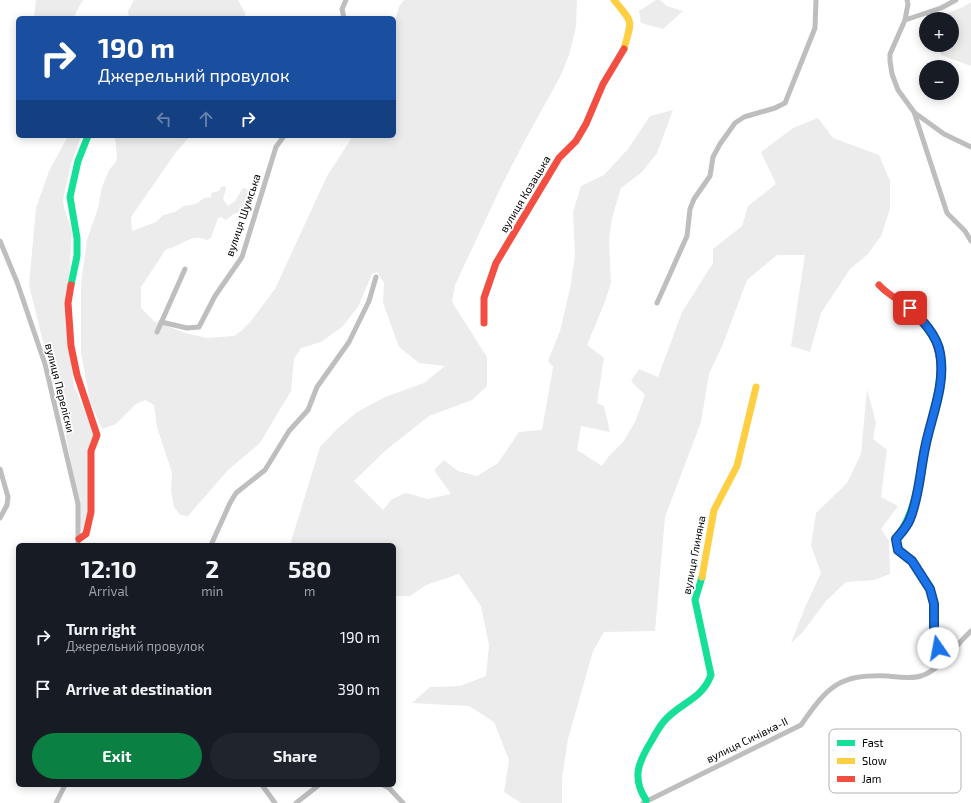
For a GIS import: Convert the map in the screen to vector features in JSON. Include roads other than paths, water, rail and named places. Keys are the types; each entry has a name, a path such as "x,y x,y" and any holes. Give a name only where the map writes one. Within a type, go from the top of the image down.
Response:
{"street":[{"path":"344,16 342,9 346,0"},
{"name":"вулиця Козацька","path":"484,323 484,298 496,263 559,158 576,141 586,124 603,84 623,52 630,23 629,18 614,0"},
{"path":"656,303 687,236 690,209 694,199 710,176 713,157 720,144 735,123 744,117 775,108 785,103 815,28 816,0"},
{"path":"907,0 908,4 905,20 890,54 892,74 898,90 914,112 948,213 965,231 971,241"},
{"path":"905,20 941,8 956,0"},
{"path":"914,112 944,134 971,147"},
{"path":"78,542 86,534 88,529 91,512 92,451 97,435 77,374 71,346 68,303 77,256 70,197 78,161 87,138"},
{"name":"вулиця Шумська","path":"161,322 187,328 199,327 215,296 242,257 276,148 283,138"},
{"name":"вулиця Переліски","path":"0,242 17,282 45,364 78,504 78,542"},
{"path":"157,332 185,269"},
{"path":"212,543 236,493 265,470 289,431 308,410 317,387 349,342 369,300 376,277"},
{"path":"879,285 891,297 901,301 922,321 933,335 940,352 940,386 924,449 918,488 910,519 896,539 898,550 912,561 930,589 934,604 934,634 942,663"},
{"name":"вулиця Глиняна","path":"644,802 638,775 638,767 643,757 665,720 699,695 709,683 710,675 696,600 702,580 714,510 737,466 756,387"},
{"path":"0,469 8,497 7,505 0,518"},
{"name":"вулиця Сичівка-II","path":"644,802 801,725 818,701 832,688 844,680 855,677 869,676 917,677 930,672 942,663 971,631"},
{"path":"56,803 63,787"},
{"path":"263,787 275,803"},
{"path":"296,803 316,787"},
{"path":"387,787 403,803"}]}
